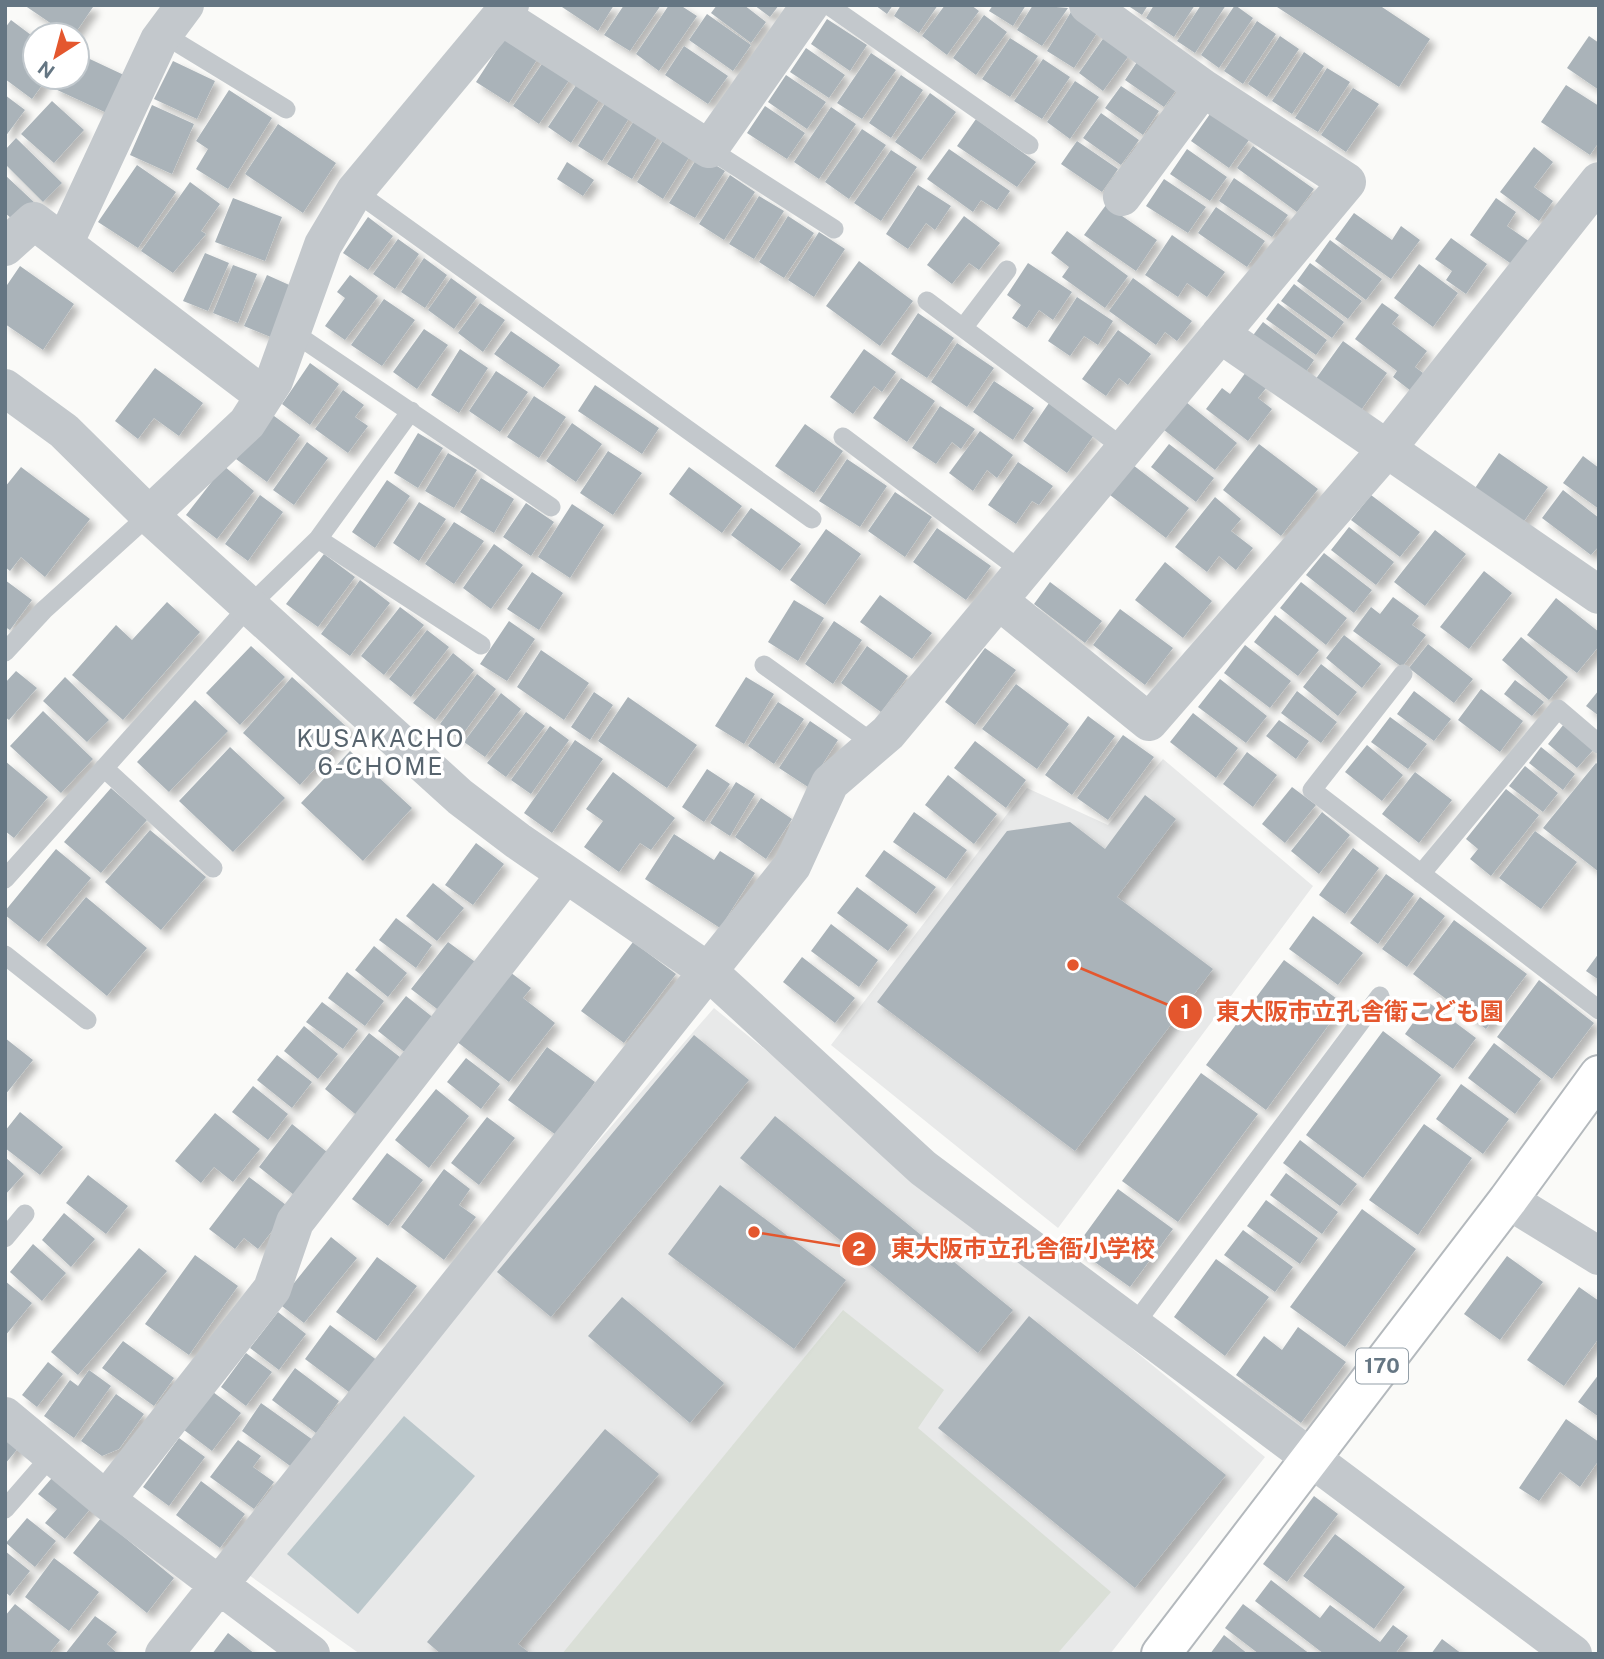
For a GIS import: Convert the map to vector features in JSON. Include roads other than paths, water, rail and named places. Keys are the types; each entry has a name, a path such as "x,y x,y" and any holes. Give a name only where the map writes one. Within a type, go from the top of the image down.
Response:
{"highway":[{"name":"170","path":"1161,1654 1508,1200 1599,1075"}],"street":[{"path":"149,515 247,423 274,381 323,244 355,191 506,10 709,149 810,5"},
{"path":"164,1654 792,866 830,783 888,733 1347,182 1203,88 1088,5"},
{"path":"64,244 174,20"},
{"path":"1122,197 1203,88"},
{"path":"999,601 1149,722 1386,450 1599,181"},
{"path":"5,247 34,221 264,396"},
{"path":"1220,334 1386,450 1597,589"},
{"path":"5,388 64,431 149,515 460,797 709,972 923,1168 1573,1654"},
{"path":"106,1500 272,1289 295,1222 566,874"},
{"path":"1508,1200 1599,1256"},
{"path":"5,1416 106,1500 311,1654"}],"lane":[{"path":"828,5 1029,145"},
{"path":"174,20 286,109"},
{"path":"709,149 834,229"},
{"path":"355,191 812,519"},
{"path":"963,328 1007,270"},
{"path":"927,301 1125,449"},
{"path":"292,331 551,506"},
{"path":"5,879 249,606 318,539 411,411"},
{"path":"843,437 1023,572"},
{"path":"5,652 44,610 149,515"},
{"path":"318,539 481,645"},
{"path":"764,665 874,744"},
{"path":"1403,674 1312,790 1599,1010"},
{"path":"1421,874 1558,709 1599,744"},
{"path":"104,768 213,868"},
{"path":"5,955 87,1020"},
{"path":"1134,1325 1380,996"},
{"path":"5,1238 25,1214"},
{"path":"5,1509 52,1455"}],"place":[{"name":"東大阪市立孔舎衛こども園","path":"1073,965"},
{"name":"東大阪市立孔舎衙小学校","path":"754,1232"}],"district":[{"name":"KUSAKACHO 6-CHOME","path":"381,753"}]}
